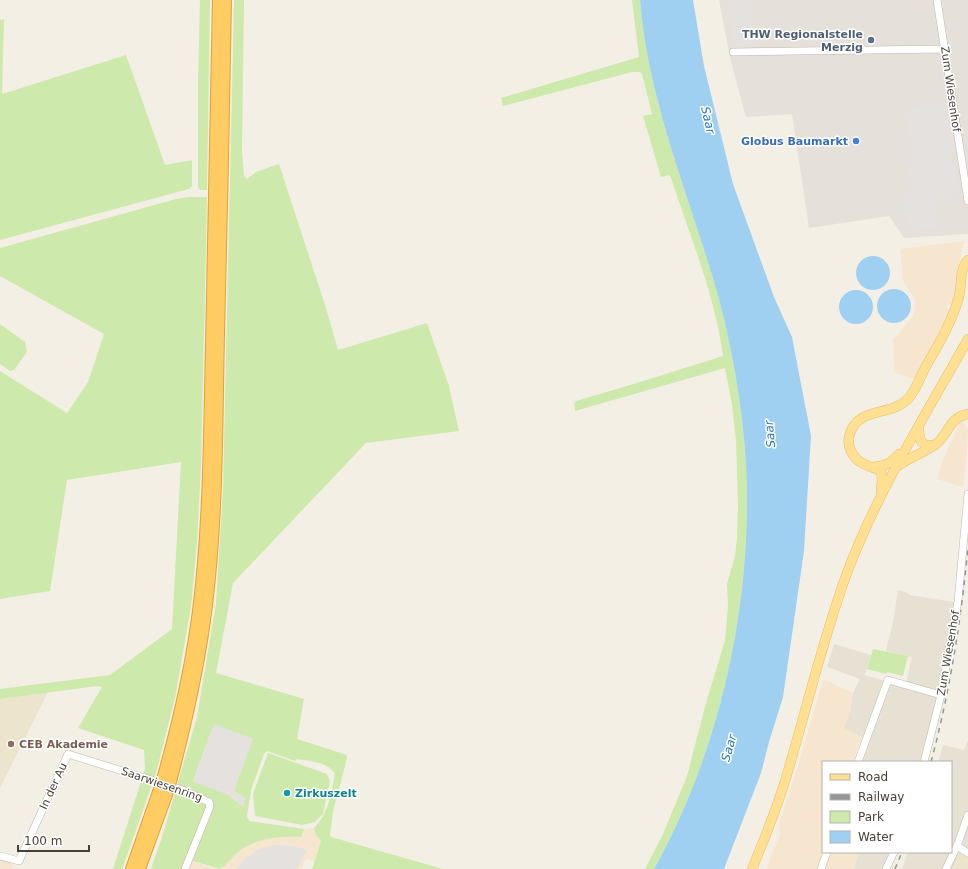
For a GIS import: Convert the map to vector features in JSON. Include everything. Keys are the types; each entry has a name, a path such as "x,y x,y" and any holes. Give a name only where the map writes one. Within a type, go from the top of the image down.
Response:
{"highway":[{"path":"146,869 150,843 162,794 191,702 203,635 213,541 212,446 218,205 218,0"},
{"path":"218,180 226,0"},
{"path":"130,869 136,858 162,794"},
{"path":"140,869 150,843"}],"main road":[{"path":"880,496 882,475 878,470 861,463 853,456 849,447 849,439 852,428 856,422 862,418 901,404 912,393 956,307 962,272 968,260"},
{"path":"752,869 785,783 836,606 864,530 880,496 907,446 968,339"},
{"path":"894,470 910,458 934,445 941,439 953,420 961,415 968,414"},
{"path":"919,425 920,441 925,445 934,445"},
{"path":"871,467 882,466 893,461 907,446"}],"street":[{"name":"Zum Wiesenhof","path":"937,0 968,201"},
{"path":"733,52 945,49"},
{"name":"Zum Wiesenhof","path":"924,761 941,695 958,601 968,494"},
{"path":"858,761 888,680 941,695"},
{"name":"In der Au","path":"0,856 19,861 68,754"},
{"name":"Saarwiesenring","path":"68,754 180,789 209,802 209,809 185,869"},
{"path":"946,869 957,846 968,815"},
{"path":"957,846 968,853"},
{"path":"821,869 827,853"},
{"path":"886,869 894,853"}],"shaded area":[{"path":"719,0 968,0 968,234 904,238 889,216 809,228 792,114 746,117 731,62"},
{"path":"728,0 751,0 756,47 734,49"},
{"path":"944,103 959,196 935,200 939,227 911,231 908,213 899,215 898,203 902,202 907,195 906,189 911,188 908,168 914,167 906,109"},
{"path":"964,241 959,262 957,288 952,305 948,304 946,308 950,310 915,380 894,372 893,340 914,315 915,300 903,280 900,249"},
{"path":"962,421 968,429 963,487 937,479 944,457"},
{"path":"898,590 908,593 909,595 954,602 940,689 921,761 862,761 870,740 843,728 850,712 853,693 860,679 827,667 834,644 871,655 865,675 905,687 912,657 886,651 893,622"},
{"path":"823,679 853,693 850,712 844,728 862,737 853,761 822,761 822,853 860,853 853,869 767,869 780,835 779,823 798,766"},
{"name":"CEB Akademie","path":"48,692 0,788 0,699"},
{"path":"214,724 253,739 234,791 245,798 244,807 227,794 193,782"},
{"path":"968,741 968,869 902,869 908,853 952,853 952,761 938,761 943,745 964,750"},
{"path":"314,828 316,835 321,841 314,861 306,859 301,869 220,869 239,851 253,842 292,836 301,837 304,829"},
{"path":"276,845 293,846 307,850 297,869 236,869 246,858 259,849"},
{"path":"961,852 968,856 968,869 952,869"},
{"path":"860,853 891,853 883,869 853,869"},
{"path":"0,858 13,862 14,865 12,869 0,869"},
{"path":"186,859 216,869 182,869"}],"green space":[{"path":"200,0 210,0 207,190 200,190 198,187"},
{"path":"234,0 244,0 242,151 244,176 247,179 256,172 279,164 326,308 338,350 427,323 449,386 459,431 366,443 233,583 216,673 304,699 297,739 347,755 333,812 331,837 443,869 312,869 321,841 316,835 314,828 326,810 331,796 335,774 328,767 313,761 297,759 295,761 267,751 264,754 251,790 247,816 249,821 304,829 301,837 268,839 252,844 238,852 220,869 186,859 182,869 151,869 162,837 197,717 216,603 223,490","holes":["214,724 234,791 244,807 227,794 193,781"]},
{"path":"632,0 640,0 644,38 660,111 717,292 732,356 745,444 746,465 747,516 744,569 738,621 728,673 698,774 677,823 654,869 645,869 663,834 687,776 706,703 725,640 728,606 727,584 735,556 738,505 736,440 732,405 725,368 575,411 574,404 576,401 723,356 719,333 701,264 670,175 661,177 643,116 652,114 642,74 640,72 632,72 503,106 501,98 639,57"},
{"path":"4,19 2,94 126,55 165,165 192,160 192,186 189,189 0,240 0,20"},
{"path":"188,197 207,197 201,465 197,542 191,607 175,698 156,773 123,867 122,869 113,869 145,769 144,750 78,728 102,687 97,686 0,699 0,689 110,675 172,629 181,462 67,480 50,591 0,599 0,371 67,413 88,382 104,334 0,276 0,248 176,199"},
{"path":"0,324 25,342 27,352 14,370 10,371 0,364"},
{"path":"873,649 908,656 903,676 887,672 886,674 867,669"},
{"path":"268,753 327,774 330,781 323,814 315,822 302,825 255,816 253,794"}],"water":[{"name":"Saar","path":"640,0 693,0 704,66 733,184 774,297 792,337 811,436 804,551 783,697 761,773 724,869 654,869 677,823 698,774 728,673 738,621 744,569 747,516 745,444 736,378 727,334 717,292 660,111 644,38"},
{"path":"876,256 885,261 889,266 889,280 885,285 880,289 870,290 866,289 857,280 856,270 857,266 866,257"},
{"path":"897,289 906,294 910,299 910,313 906,318 901,322 891,323 887,322 878,313 877,303 878,299 887,290"},
{"path":"859,290 868,295 872,300 872,314 868,319 863,323 853,324 849,323 840,314 839,304 840,300 849,291"}],"railway":[{"path":"931,761 944,709 954,655 968,548"},
{"path":"895,869 902,853"}],"place":[{"name":"THW Regionalstelle Merzig","path":"871,40"},
{"name":"Globus Baumarkt","path":"856,141"},
{"name":"CEB Akademie","path":"11,744"},
{"name":"Zirkuszelt","path":"287,793"}]}
